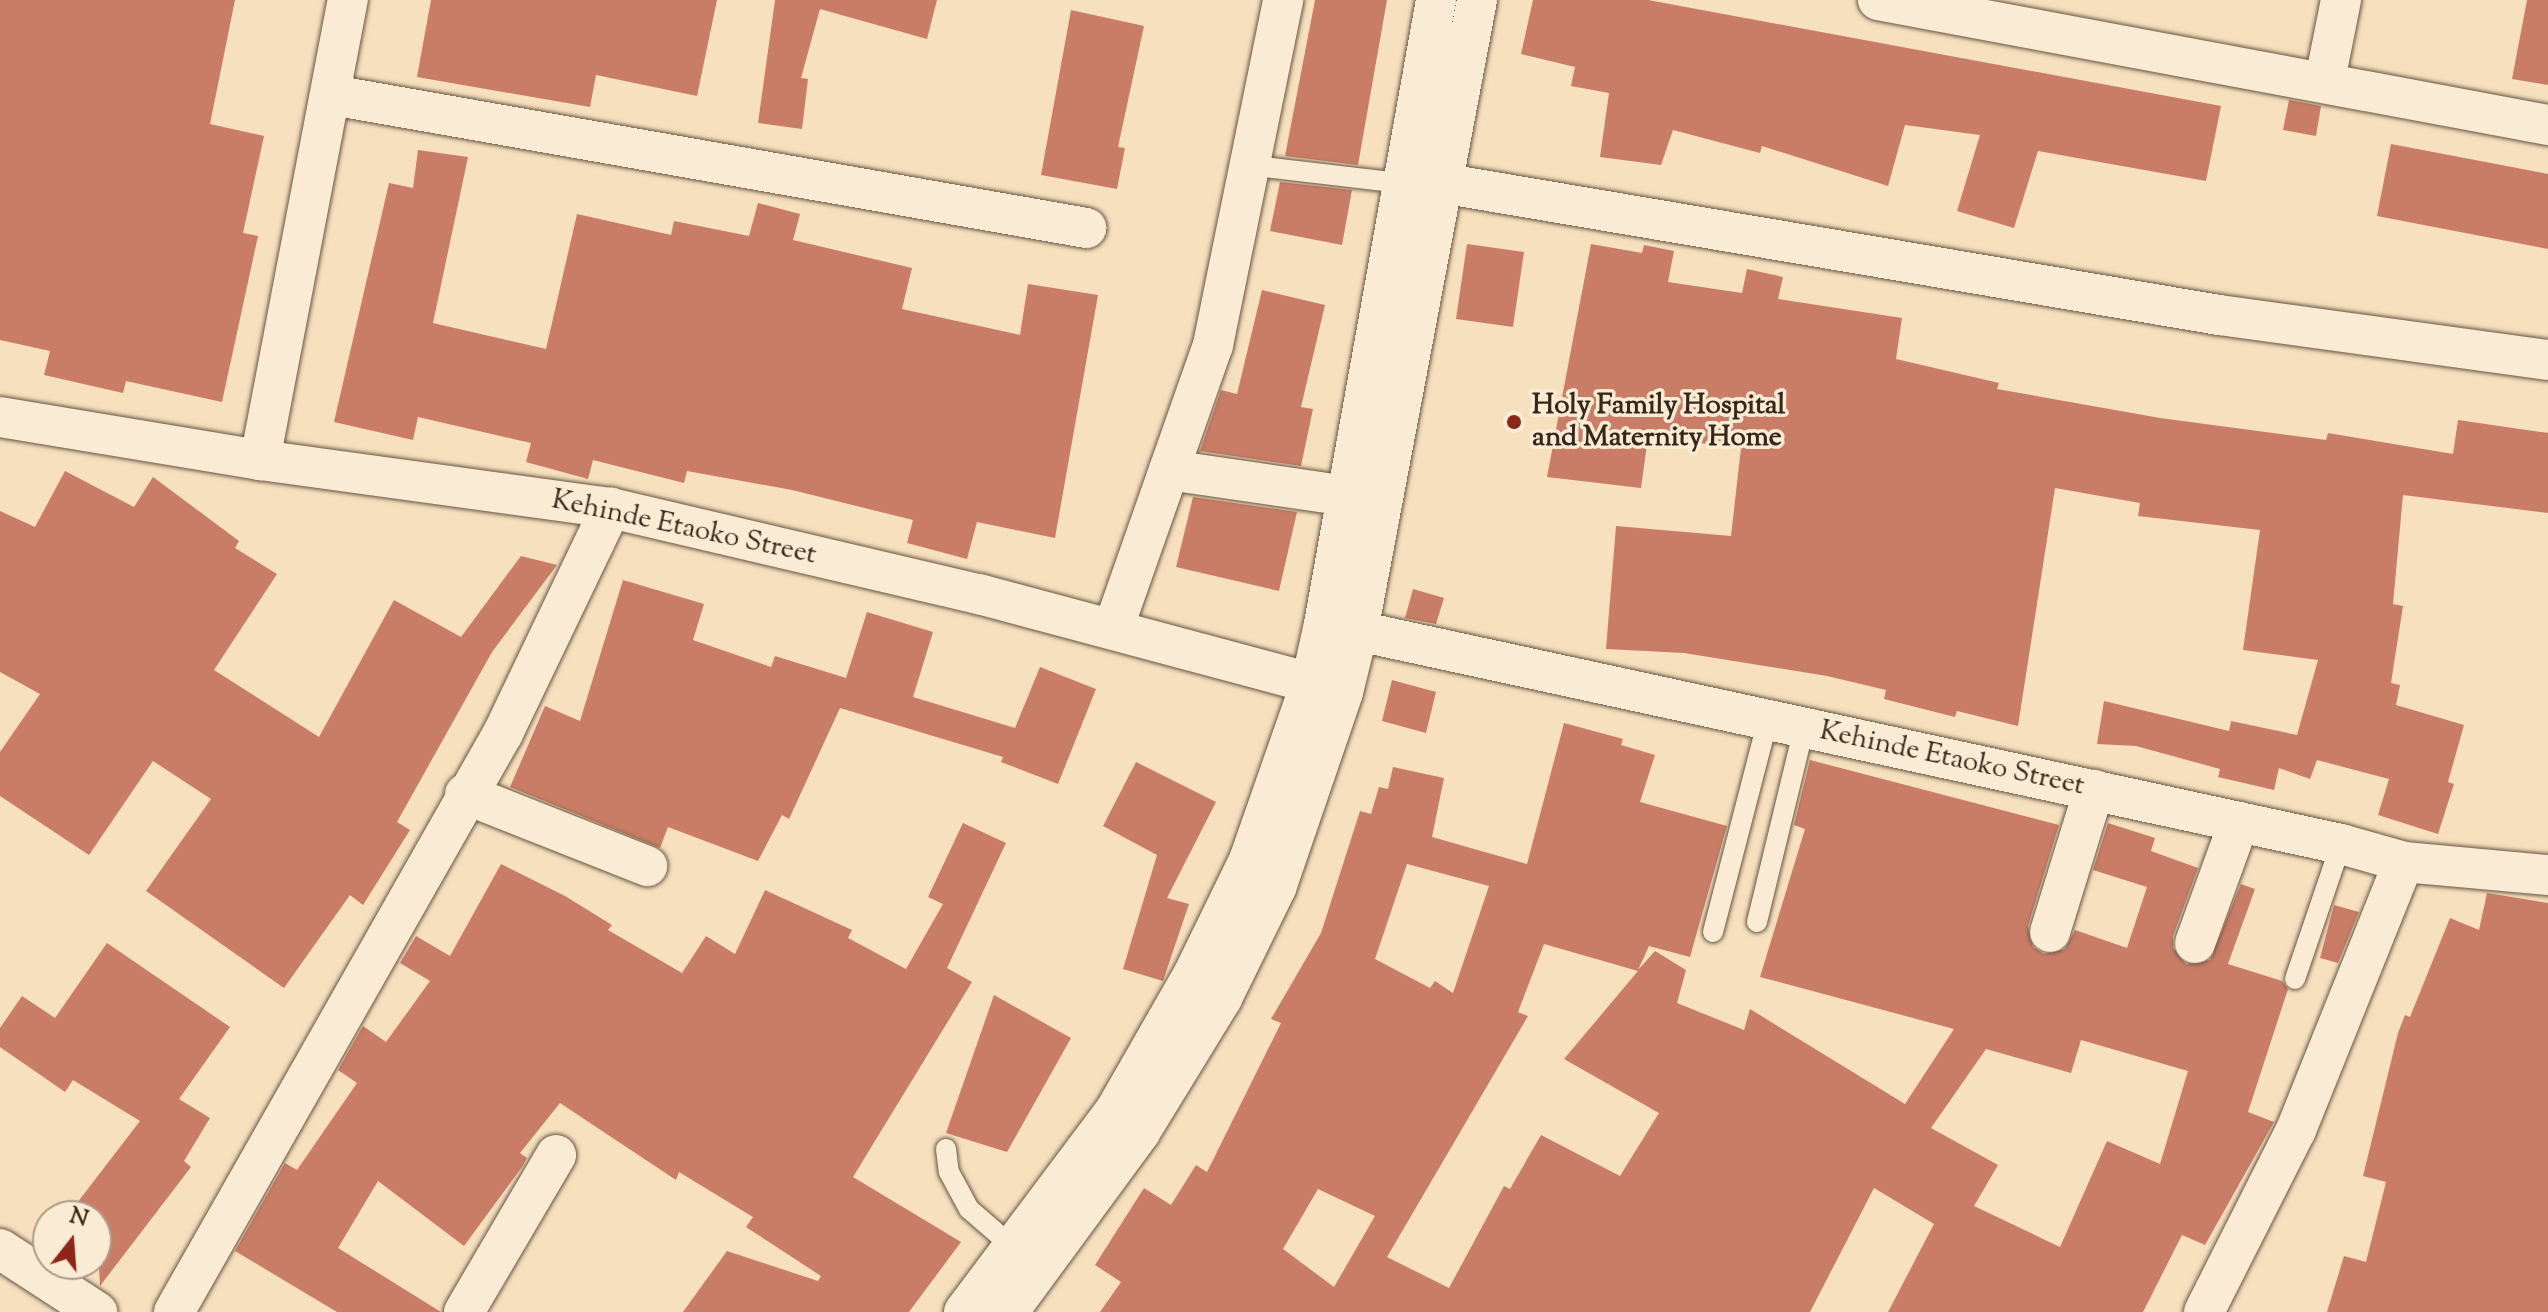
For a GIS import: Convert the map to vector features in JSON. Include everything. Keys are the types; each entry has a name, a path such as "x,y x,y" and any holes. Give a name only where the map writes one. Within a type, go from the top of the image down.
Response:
{"street":[{"path":"260,460 348,0"},
{"path":"1113,629 1213,345 1247,165 1283,0"},
{"path":"987,1308 1140,1132 1222,998 1276,888 1343,692 1358,631 1364,499 1387,256 1436,0"},
{"path":"987,1308 1014,1248 1115,1111 1193,975 1249,860 1311,683 1364,499 1427,259 1477,0"},
{"path":"1878,0 2325,80 2548,125"},
{"path":"2325,80 2341,0"},
{"path":"332,95 1086,228"},
{"path":"1441,183 2219,315 2548,360"},
{"path":"1387,256 1427,259"},
{"name":"Kehinde Etaoko Street","path":"0,417 260,460 611,508 1113,629 1311,683"},
{"path":"1169,470 1364,499"},
{"path":"174,1312 465,794 503,733 611,508"},
{"name":"Kehinde Etaoko Street","path":"1358,631 2341,844 2404,862 2548,875"},
{"path":"2050,932 2094,790"},
{"path":"465,794 647,866"},
{"path":"2195,943 2239,822"},
{"path":"2204,1312 2296,1130 2404,862"},
{"path":"464,1312 556,1155"},
{"path":"0,1249 97,1312"}],"lane":[{"path":"1247,165 1400,183"},
{"path":"1757,922 1786,723"},
{"path":"1713,932 1786,723"},
{"path":"2295,979 2341,844"},
{"path":"946,1149 949,1172 969,1209 1014,1248"}],"building":[{"path":"0,0 235,0 210,124 264,136 243,233 258,236 222,402 126,381 123,393 44,375 50,351 0,340"},
{"path":"431,0 717,0 697,96 596,75 590,107 417,77"},
{"path":"775,0 937,0 927,39 820,9 801,78 808,79 802,129 758,123"},
{"path":"1315,0 1387,0 1358,165 1285,156"},
{"path":"1533,0 1648,0 2221,106 2206,181 2038,151 2014,228 1957,211 1980,135 1905,125 1888,186 1762,146 1760,153 1673,130 1661,165 1600,157 1609,93 1571,86 1575,67 1521,54"},
{"path":"2527,0 2548,0 2548,85 2512,79"},
{"path":"1071,10 1144,26 1118,147 1125,148 1117,189 1041,175"},
{"path":"2289,100 2321,106 2316,136 2283,130"},
{"path":"2391,144 2548,174 2548,249 2377,216"},
{"path":"418,150 468,157 433,323 546,349 577,214 671,235 674,221 749,236 758,203 800,214 793,240 912,268 902,309 1020,335 1028,284 1098,295 1055,538 977,522 967,559 907,543 913,520 792,490 687,471 684,483 593,460 588,479 526,462 531,443 418,417 413,440 334,422 389,183 413,188"},
{"path":"1280,182 1352,190 1342,245 1270,231"},
{"path":"1467,244 1524,252 1513,327 1456,319"},
{"path":"1591,244 1642,253 1644,245 1674,251 1668,282 1742,293 1747,269 1783,277 1778,299 1902,318 1896,359 1999,383 1997,389 2160,418 2326,440 2328,433 2453,454 2458,420 2548,433 2548,513 2403,495 2393,604 2403,606 2391,683 2400,685 2396,705 2464,725 2448,782 2454,784 2438,834 2378,815 2389,779 2317,760 2310,779 2279,768 2274,790 2218,777 2220,769 2136,746 2097,744 2104,701 2229,731 2231,721 2297,735 2318,660 2243,650 2260,530 2138,516 2140,503 2055,488 2018,726 1957,711 1955,717 1884,699 1886,690 1827,676 1684,653 1606,649 1616,526 1731,536 1741,448 1648,437 1641,488 1547,477"},
{"path":"1262,290 1325,305 1301,407 1313,409 1301,466 1200,451 1221,390 1237,394"},
{"path":"65,471 134,507 153,477 239,541 235,548 277,574 214,670 319,737 394,600 461,637 521,556 557,565 492,652 397,822 410,830 363,905 350,895 284,988 146,891 211,799 153,761 89,855 0,796 0,752 40,694 0,672 0,511 35,527"},
{"path":"1193,497 1297,512 1279,591 1176,567"},
{"path":"623,580 704,604 693,640 771,667 775,656 846,678 867,612 933,632 913,697 1015,728 1040,667 1096,689 1058,784 1001,762 1003,757 840,708 789,819 782,815 758,861 668,827 660,848 510,787 545,706 580,721"},
{"path":"1413,589 1444,598 1436,624 1405,618"},
{"path":"1392,680 1436,692 1426,733 1382,721"},
{"path":"1564,723 1623,739 1621,745 1655,755 1640,802 1727,826 1690,957 1649,946 1638,970 1655,951 1686,970 1677,1003 1744,1030 1750,1009 1905,1104 1954,1029 1760,977 1805,829 1794,825 1810,760 2059,825 2028,926 2033,947 2044,954 2065,949 2075,930 2127,948 2147,887 2093,870 2108,823 2155,838 2151,851 2198,868 2173,936 2173,948 2186,964 2210,960 2241,884 2255,889 2228,964 2282,981 2288,989 2248,1112 2274,1122 2205,1245 2182,1235 2143,1312 1888,1312 1934,1224 1874,1188 1810,1312 1100,1312 1121,1282 1095,1265 1144,1188 1171,1205 1196,1165 1207,1172 1281,1023 1271,1019 1321,933 1360,811 1371,814 1379,787 1388,789 1393,767 1444,778 1432,837 1527,864","holes":["1407,864 1489,886 1453,993 1435,981 1430,988 1375,959","1544,944 1638,971 1564,1059 1659,1113 1620,1176 1541,1135 1510,1189 1504,1186 1449,1288 1387,1257 1528,1016 1518,1012","2081,1040 2188,1071 2160,1164 2107,1141 2060,1247 1974,1206 1998,1165 1931,1128 1986,1049 2071,1073","1318,1189 1375,1216 1334,1287 1283,1249"]},
{"path":"1136,762 1216,802 1167,898 1189,904 1163,981 1123,969 1157,855 1103,826"},
{"path":"963,823 1006,843 947,968 972,982 853,1177 961,1242 909,1312 683,1312 727,1251 818,1281 821,1276 746,1227 753,1217 679,1172 676,1180 560,1103 520,1153 527,1158 522,1167 464,1246 378,1181 338,1248 441,1312 337,1312 235,1251 285,1163 297,1170 357,1083 338,1070 363,1026 386,1042 430,981 400,963 416,936 450,956 501,864 565,896 612,925 608,930 682,973 706,936 735,954 765,890 852,930 848,938 906,969 943,904 928,897"},
{"path":"2487,893 2548,903 2548,1312 2327,1312 2344,1256 2366,1262 2386,1182 2363,1176 2398,1033 2405,1015 2410,1017 2450,918 2479,930"},
{"path":"2334,905 2359,912 2338,963 2320,958"},
{"path":"107,943 230,1027 179,1099 210,1118 184,1161 191,1167 112,1270 112,1200 79,1200 140,1121 73,1080 65,1092 0,1047 0,1028 22,996 55,1018"},
{"path":"994,995 1071,1038 1007,1152 946,1133"}],"place":[{"name":"Holy Family Hospital and Maternity Home","path":"1514,422"}]}
